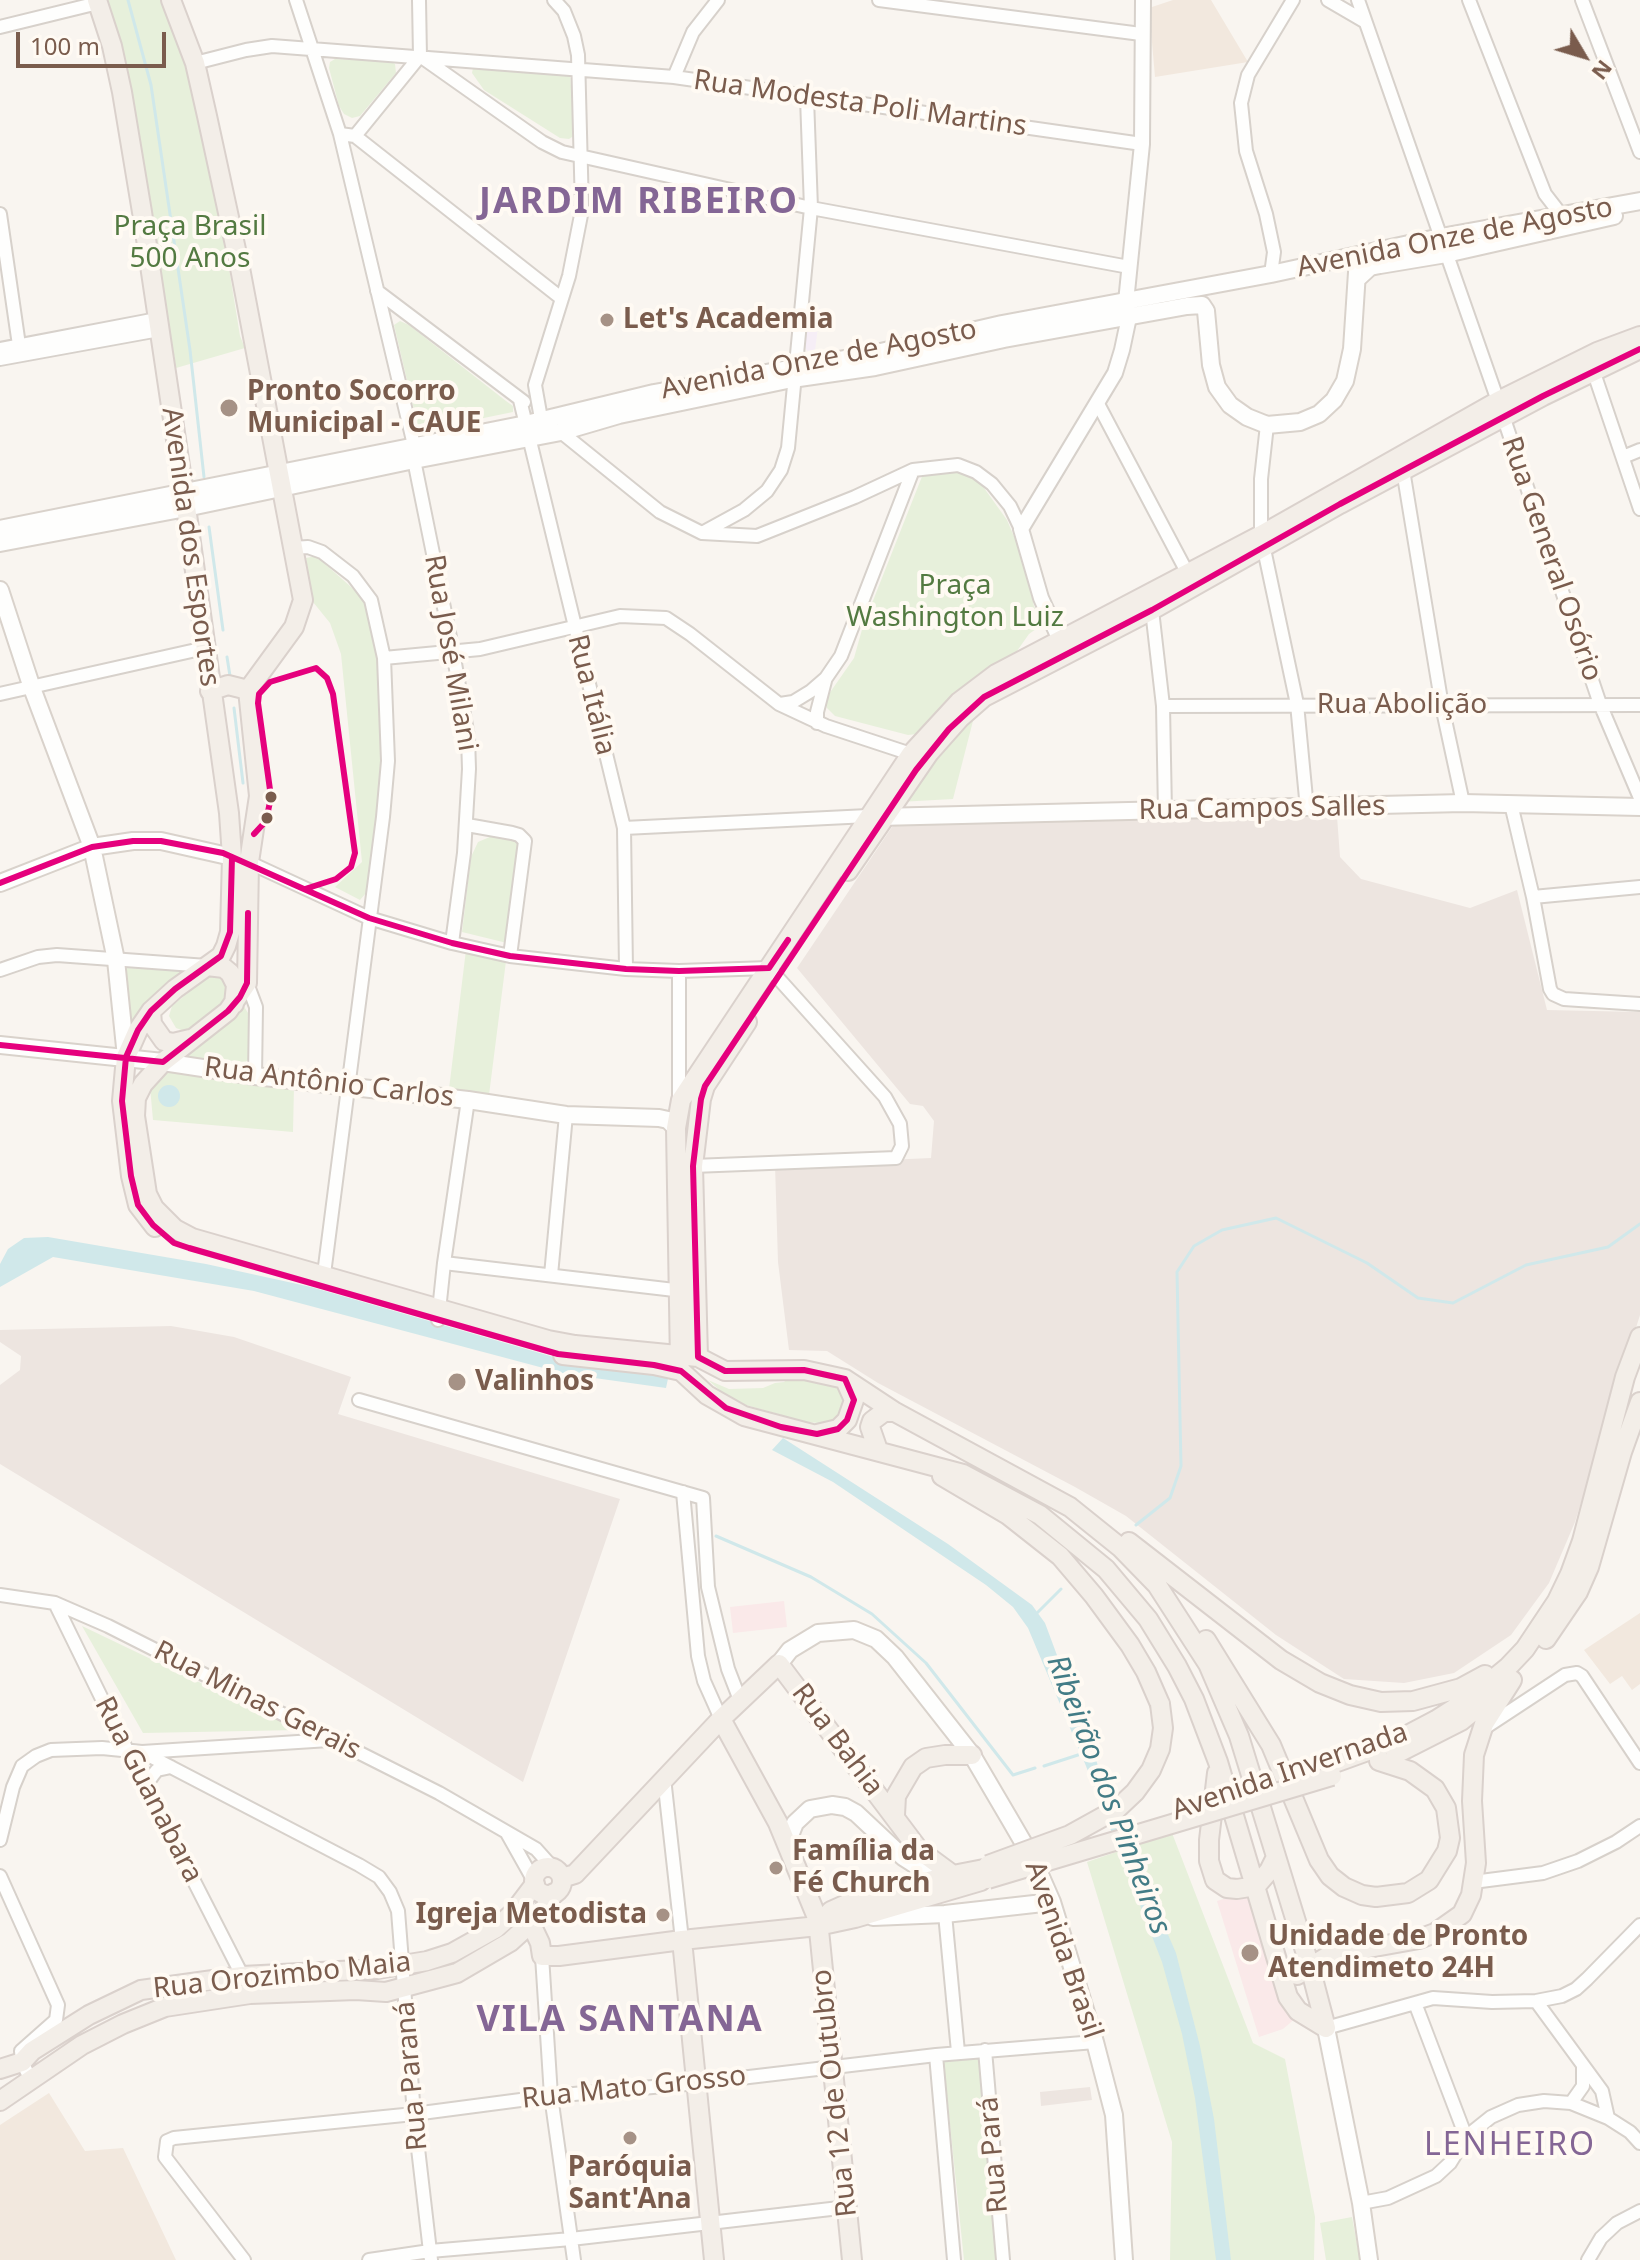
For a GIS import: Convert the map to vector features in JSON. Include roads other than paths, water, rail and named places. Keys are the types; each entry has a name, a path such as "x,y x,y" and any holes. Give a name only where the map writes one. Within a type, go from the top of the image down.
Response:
{"main road":[{"name":"Avenida dos Esportes","path":"126,1057 151,1011 175,989 221,956 230,932 240,860 259,796 248,690 299,614 302,590 240,268 195,63 171,0"},
{"name":"Avenida dos Esportes","path":"97,2 112,46 122,92 185,501 210,691 229,813 240,860 247,983"},
{"name":"Avenida Onze de Agosto","path":"1357,279 1370,267 1444,246 1562,216 1640,201"},
{"name":"Avenida Onze de Agosto","path":"528,431 544,416 654,393 794,373 875,367 1127,310 1225,282 1640,210"},
{"path":"1225,282 1206,311 1211,365 1217,387 1230,405 1247,417 1267,425 1300,422 1319,414 1334,400 1345,381 1352,349 1358,257"},
{"name":"Avenida Onze de Agosto","path":"1127,310 1202,305 1206,311"},
{"path":"1326,2028 1298,2011 1288,1997 1218,1762 1177,1666 1148,1619 1106,1569 1061,1530 1014,1500 963,1474 781,1427 726,1408 699,1389 686,1361 693,1166 701,1099 705,1086 773,972 876,817 911,754 977,686 1152,610 1262,541 1501,409 1597,352 1640,336"},
{"path":"1501,409 1640,349"},
{"name":"Avenida Onze de Agosto","path":"0,543 414,452 528,431 561,432 794,373"},
{"name":"Avenida Onze de Agosto","path":"0,529 185,501"},
{"path":"876,817 960,718 984,697 1062,647 1188,574 1262,541"},
{"path":"0,590 32,688 92,847 116,960 126,1057 122,1101 131,1176 138,1205 144,1216 163,1235 189,1248 439,1315 575,1345 686,1361 725,1371 804,1370 845,1379 895,1412 1114,1530 1281,1660 1320,1683 1350,1695 1381,1702 1413,1701 1461,1688 1497,1667 1544,1623"},
{"path":"210,691 228,685 248,690"},
{"name":"Rua Campos Salles","path":"876,817 1463,803 1640,807"},
{"path":"0,883 92,847 133,841 161,841 240,860"},
{"path":"207,966 224,968 230,973 236,985 234,1004"},
{"path":"688,1291 676,1128 679,1106 687,1076 773,972"},
{"path":"247,983 234,1004 163,1062 143,1084 136,1098 135,1116 147,1194 154,1208 175,1229 192,1238 324,1274 439,1315"},
{"path":"151,1011 152,1024 164,1041 173,1043 192,1038"},
{"name":"Rua Antônio Carlos","path":"0,1045 126,1057 566,1115 659,1118 668,1120 676,1128"},
{"path":"659,1118 679,1106 701,1099"},
{"name":"Avenida Invernada","path":"1331,1770 1398,1740 1469,1699 1508,1667 1544,1623 1570,1574 1582,1541 1640,1337"},
{"path":"1632,1357 1625,1417 1626,1421 1633,1421"},
{"path":"817,1434 838,1429 847,1420 854,1400 845,1379"},
{"name":"Avenida Invernada","path":"985,1871 1331,1770 1379,1761 1461,1721 1512,1680 1537,1652 1578,1592 1589,1567 1640,1402"},
{"path":"878,1450 870,1427 872,1421 884,1412 895,1412"},
{"path":"513,1913 531,1924 542,1956 818,1926 855,1918 985,1871 1070,1835 1117,1809 1135,1792 1151,1770 1160,1749 1163,1728 1160,1704 1130,1645 1060,1556 1008,1515 918,1463"},
{"path":"1070,1507 1121,1548 1189,1614 1256,1719 1283,1771 1314,1849 1330,1876 1355,1893 1376,1897 1408,1893 1429,1880 1447,1851 1450,1838 1446,1808 1435,1789 1410,1771 1379,1761"},
{"path":"1157,1585 1208,1664 1239,1736 1326,2028 1361,2203 1369,2260"},
{"name":"Avenida Brasil","path":"721,1719 790,1650 818,1633 854,1630 876,1639 895,1657 972,1755 1034,1861 1052,1902 1095,2042 1114,2115 1124,2260"},
{"name":"Rua Bahia","path":"779,1664 919,1850 949,1876"},
{"path":"1278,1967 1297,1975 1330,1955 1393,1945 1435,1933 1462,1914 1469,1904 1476,1863 1472,1778 1480,1731 1512,1680"},
{"name":"Rua Orozimbo Maia","path":"0,2101 82,2045 145,2014 212,1998 246,1985 386,1992 457,1973 475,1964 510,1942 531,1924 542,1913 556,1880 575,1874 721,1719"},
{"name":"Rua 12 de Outubro","path":"721,1719 787,1843 818,1920 852,2260"},
{"path":"895,1815 896,1796 913,1767 926,1758 972,1755"},
{"path":"1218,1762 1209,1840 1211,1873 1215,1880 1227,1888 1256,1886 1276,1857"},
{"path":"787,1843 795,1823 810,1809 832,1805 845,1807 856,1813 903,1857 925,1871 949,1876"},
{"path":"818,1926 831,1911 849,1902 949,1876 985,1871"},
{"path":"535,1882 541,1893 556,1880"},
{"name":"Rua Orozimbo Maia","path":"22,2062 32,2051 89,2015 141,1990 246,1985 401,1966 452,1953 495,1929 513,1913 535,1882"},
{"path":"855,1918 945,1914 1052,1902"},
{"path":"682,1940 714,2260"},
{"path":"0,2069 22,2062"}],"street":[{"name":"Rua José Milani","path":"296,0 340,134 377,291 414,452 468,737 467,825 452,943"},
{"path":"355,136 420,56 419,0"},
{"path":"520,400 535,385 569,276 582,210 574,36 564,11 554,0"},
{"path":"674,77 693,32 718,0"},
{"path":"879,0 932,4 1141,34"},
{"path":"1021,529 1115,373 1127,310 1142,144 1143,0"},
{"path":"1271,274 1274,252 1266,214 1246,151 1241,103 1248,75 1293,0"},
{"path":"1328,0 1364,21"},
{"name":"Rua General Osório","path":"1358,0 1600,704 1640,798"},
{"path":"1469,0 1545,194 1562,216"},
{"path":"1582,0 1640,152"},
{"path":"0,27 97,2"},
{"name":"Rua Modesta Poli Martins","path":"195,63 272,46 674,77 1142,144"},
{"path":"420,56 542,142 582,158 811,208 1129,267"},
{"path":"463,86 462,76 472,61"},
{"path":"702,533 744,510 767,491 781,470 788,448 811,208 807,98"},
{"path":"340,134 355,136 561,298"},
{"path":"0,214 20,350"},
{"path":"377,291 544,416"},
{"path":"0,349 20,350 158,324"},
{"path":"0,359 20,350"},
{"path":"1593,370 1640,509"},
{"path":"535,385 544,416"},
{"name":"Rua Itália","path":"520,400 624,828 626,969"},
{"path":"1097,402 1188,574"},
{"path":"1267,425 1261,479 1262,541 1297,704 1307,809"},
{"path":"561,432 660,512 702,533 757,536 775,531 913,470 958,465 976,472 992,484 1010,506 1021,529 1041,598 1062,647"},
{"path":"1623,457 1640,450"},
{"path":"1401,464 1442,706 1463,803"},
{"path":"817,723 826,678 848,641 913,470"},
{"path":"292,548 308,547 322,552 353,576 371,600 384,658 388,761 324,1274"},
{"path":"1152,610 1163,706 1165,812"},
{"path":"384,658 480,649 620,616 666,618 779,704 817,723 911,754"},
{"path":"0,694 205,648"},
{"path":"779,704 793,702 826,678"},
{"name":"Rua Abolição","path":"1163,706 1640,705"},
{"path":"1511,804 1553,994 1564,999 1640,1004"},
{"path":"624,828 876,817"},
{"path":"467,825 512,833 525,841 510,956"},
{"path":"240,860 369,918 452,943 510,956 626,969 773,972 885,1097 900,1124 902,1146 896,1158 693,1166"},
{"path":"1533,897 1640,887"},
{"path":"0,970 38,957 57,955 207,966"},
{"path":"679,971 687,1076"},
{"path":"247,983 256,1007 255,1076"},
{"path":"439,1315 468,1100"},
{"path":"551,1275 566,1115"},
{"path":"444,1263 688,1291"},
{"path":"359,1400 699,1496 705,1502 708,1587 728,1669 740,1700"},
{"path":"683,1492 698,1656 704,1681 721,1719"},
{"name":"Rua Minas Gerais","path":"0,1595 55,1603 87,1615 399,1771 536,1849 556,1880"},
{"name":"Rua Guanabara","path":"55,1603 246,1985"},
{"path":"1480,1731 1565,1675 1577,1673 1640,1763"},
{"path":"0,1840 13,1787 22,1766 36,1756 67,1748 142,1752 332,1740"},
{"name":"Rua Paraná","path":"142,1752 379,1877 390,1892 398,1911 414,2114 430,2256"},
{"path":"148,1792 148,1782 157,1770 171,1767"},
{"path":"664,1778 682,1940"},
{"path":"1473,1882 1543,1873 1578,1861 1640,1826"},
{"path":"505,1831 535,1882"},
{"path":"0,1876 58,2005 56,2020 21,2051 22,2062 32,2082"},
{"path":"945,1914 958,2052"},
{"path":"1326,2028 1433,1998 1492,2002 1536,2001 1562,1996 1576,1989 1640,1925"},
{"path":"542,1956 551,2096 574,2260"},
{"path":"1536,2001 1602,2091 1608,2118"},
{"path":"1415,2003 1466,2137"},
{"name":"Rua Mato Grosso","path":"244,2260 165,2157 167,2141 958,2052 1095,2042"},
{"name":"Rua Pará","path":"985,2050 1003,2260"},
{"name":"Rua Pará","path":"936,2055 954,2260"},
{"path":"1571,2103 1583,2086 1583,2067"},
{"path":"1361,2203 1388,2198 1436,2176 1450,2163 1466,2137 1491,2117 1518,2105 1544,2101 1571,2103 1635,2130 1640,2143"},
{"path":"369,2260 430,2256 848,2207"},
{"path":"1588,2260 1601,2238 1617,2223 1640,2211"}],"water":[{"path":"169,1085 177,1088 180,1096 177,1104 169,1107 161,1104 158,1096 161,1088"},
{"path":"48,1237 206,1264 311,1287 571,1362 669,1374 666,1388 566,1374 254,1291 53,1257 0,1287 0,1264 8,1249 24,1238"},
{"name":"Ribeirão dos Pinheiros","path":"783,1438 948,1544 1032,1605 1045,1623 1119,1822 1176,1953 1200,2046 1214,2119 1231,2260 1216,2260 1195,2098 1182,2034 1162,1962 1086,1766 1028,1628 1013,1607 986,1585 833,1482 772,1450"}],"waterway":[{"path":"128,0 151,85 190,350 204,477"},
{"path":"209,527 223,630"},
{"path":"227,657 230,676"},
{"path":"234,708 243,783"},
{"path":"1136,1525 1170,1498 1181,1466 1177,1272 1194,1246 1222,1230 1276,1218 1367,1263 1418,1298 1453,1303 1526,1265 1608,1247 1640,1224"},
{"path":"716,1536 811,1577 872,1614 926,1663 1013,1775 1035,1768"},
{"path":"1037,1613 1061,1589"},
{"name":"Ribeirão dos Pinheiros","path":"1044,1766 1081,1754"}],"place":[{"name":"Let's Academia","path":"607,320"},
{"name":"Pronto Socorro Municipal - CAUE","path":"229,408"},
{"name":"Valinhos","path":"457,1382"},
{"name":"Família da Fé Church","path":"776,1868"},
{"name":"Igreja Metodista","path":"663,1915"},
{"name":"Unidade de Pronto Atendimeto 24H","path":"1250,1953"},
{"name":"Paróquia Sant'Ana","path":"630,2138"}],"district":[{"name":"JARDIM RIBEIRO","path":"639,203"},
{"name":"VILA SANTANA","path":"620,2021"},
{"name":"LENHEIRO","path":"1510,2146"}],"park label":[{"name":"Praça Brasil 500 Anos","path":"190,243"},
{"name":"Praça Washington Luiz","path":"955,602"}]}
